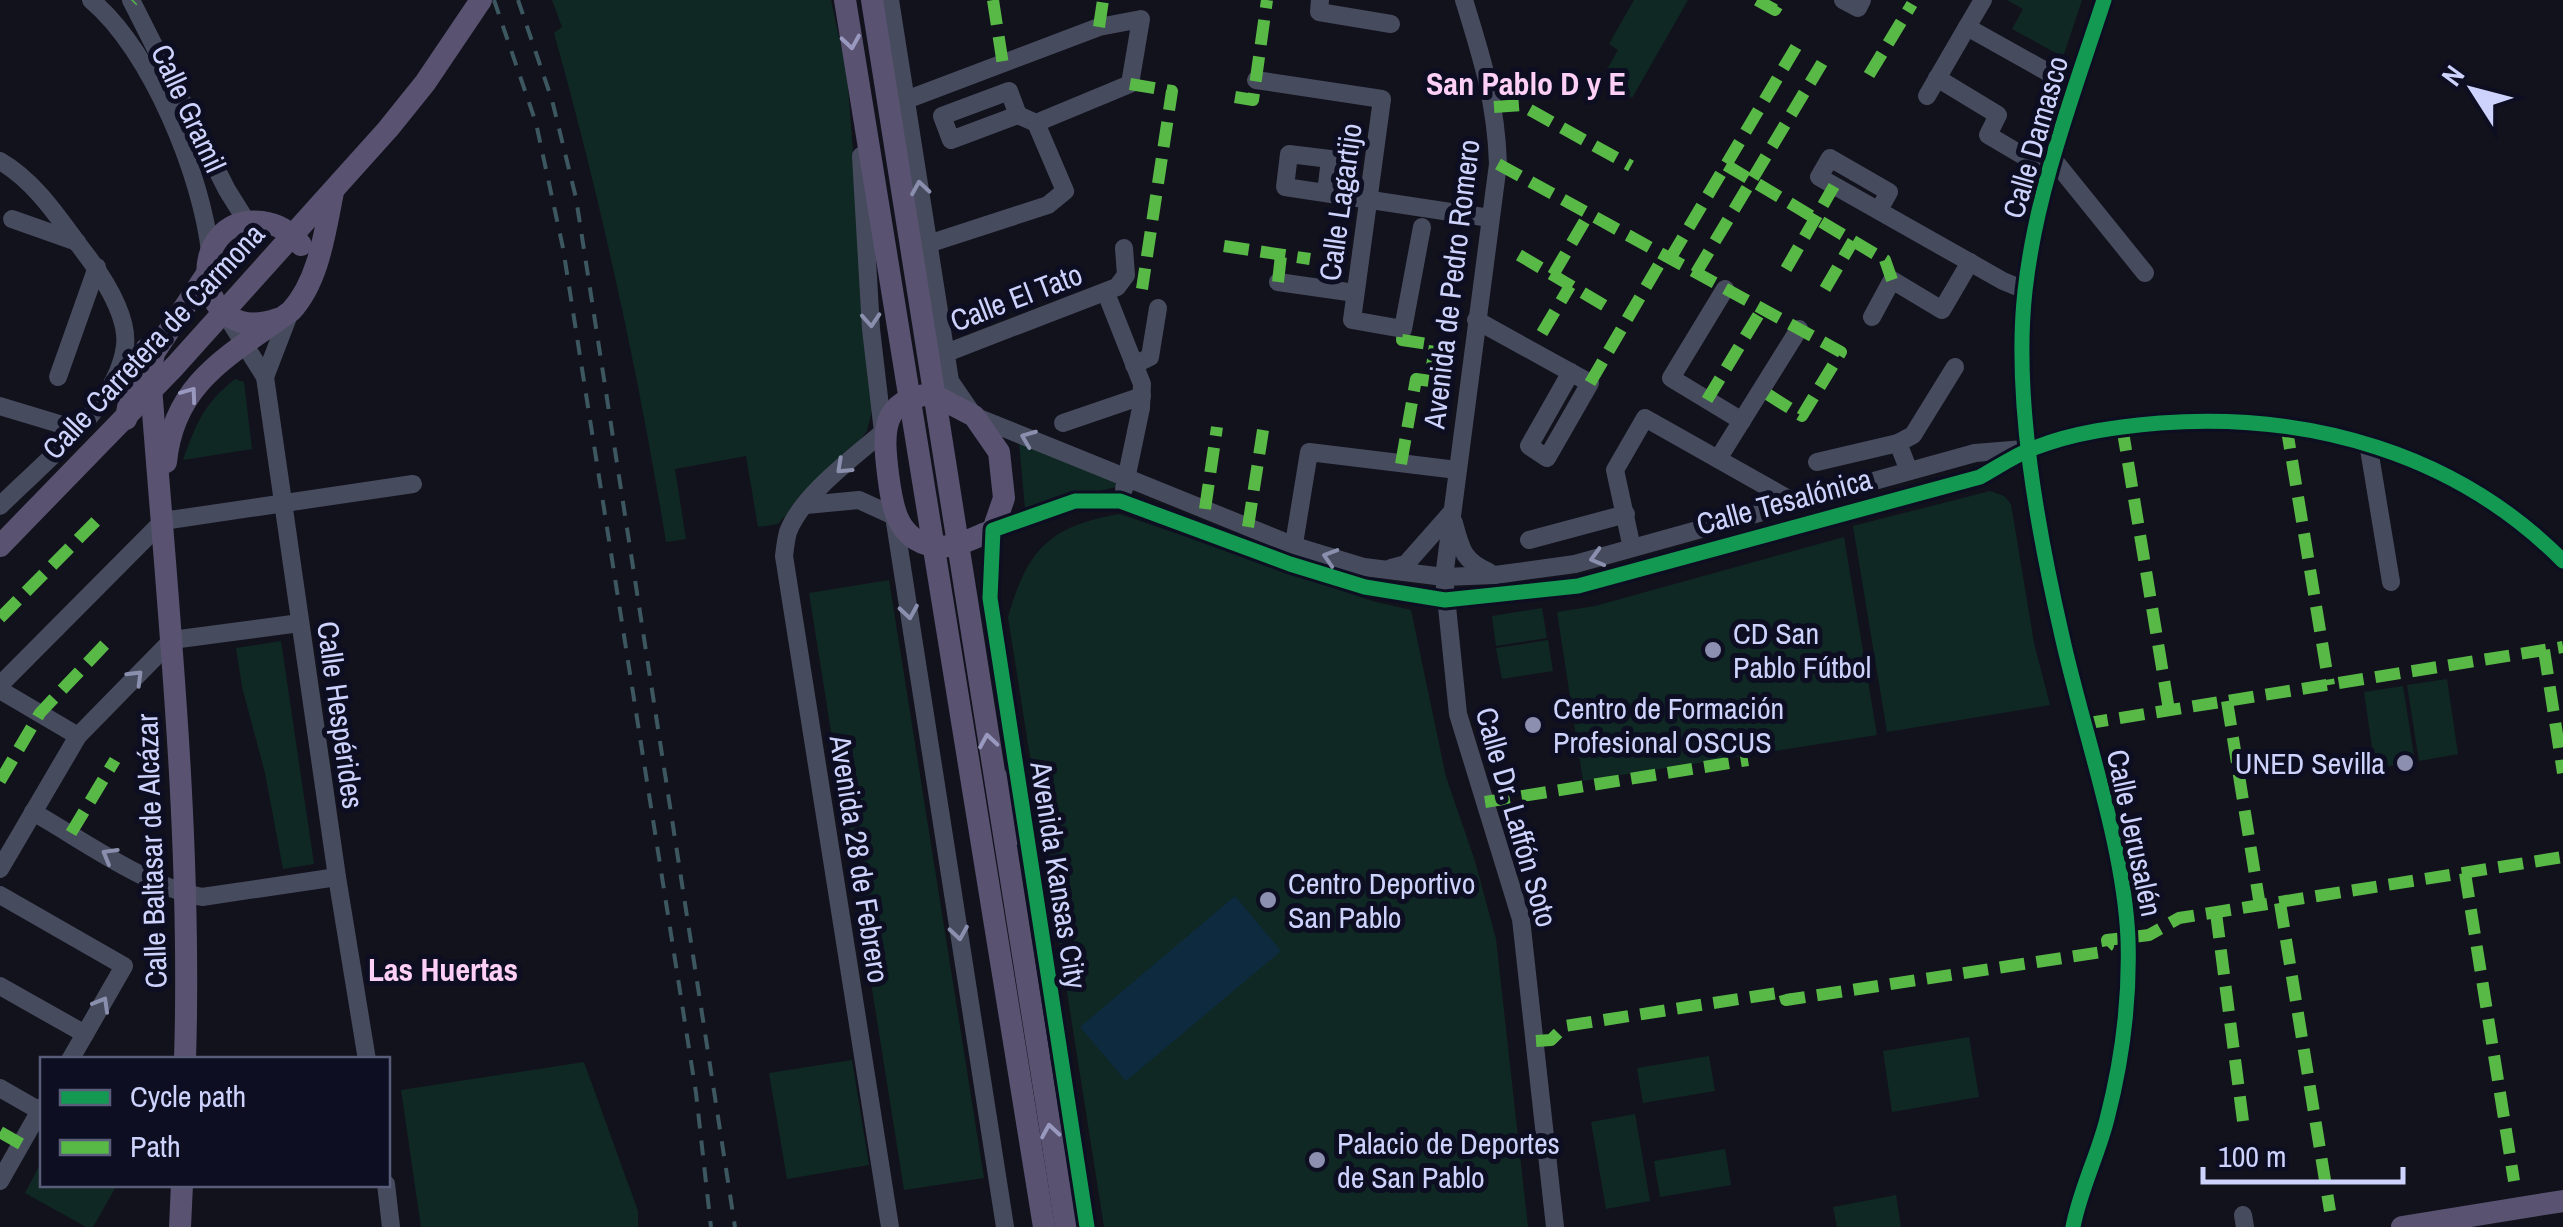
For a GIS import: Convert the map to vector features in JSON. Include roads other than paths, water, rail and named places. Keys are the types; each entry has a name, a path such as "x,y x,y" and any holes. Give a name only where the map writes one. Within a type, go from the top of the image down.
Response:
{"main road":[{"path":"283,230 336,187 425,84 481,0"},
{"name":"Avenida Kansas City","path":"844,0 857,83 922,395"},
{"name":"Avenida Kansas City","path":"872,0 922,395 1044,1227"},
{"path":"162,511 170,433 179,408 197,382 218,364 240,328 275,321 291,311 306,287 336,187"},
{"path":"162,511 150,373 154,353 225,233 247,222 283,230 305,254 306,287"},
{"name":"Calle Carretera de Carmona","path":"0,546 198,340 240,328 283,230"},
{"path":"208,264 212,296 240,328"},
{"path":"126,418 136,347 176,318"},
{"path":"922,395 974,416 999,452 1004,473 1004,498 993,530 946,546 912,538 894,516 883,432 891,416 922,395"},
{"name":"Calle Baltasar de Alcázar","path":"162,511 186,894 185,1057"},
{"name":"Avenida Kansas City","path":"946,546 1010,878 1066,1227"},
{"path":"1010,878 1016,774"},
{"path":"180,1227 182,1187"},
{"path":"2402,1227 2563,1201"}],"street":[{"name":"Calle Gramil","path":"91,0 122,32 155,88 194,173 208,264"},
{"name":"Calle Gramil","path":"131,0 247,222"},
{"path":"890,0 950,381 974,416"},
{"path":"1320,0 1319,12 1391,24"},
{"name":"Avenida de Pedro Romero","path":"1444,577 1498,164 1490,84 1464,0"},
{"path":"1843,0 1858,8 1862,0"},
{"path":"1927,96 1983,0"},
{"name":"Calle Damasco","path":"2030,449 2021,350 2025,290 2051,165 2104,0"},
{"path":"906,100 1099,27 1141,19 1130,84 1036,123"},
{"path":"1967,27 2076,88"},
{"path":"1003,65 1018,115"},
{"path":"1937,78 1998,116 1988,135 2051,165 2145,273"},
{"name":"Calle Lagartijo","path":"1256,80 1382,99 1352,320 1403,329 1422,227"},
{"path":"857,83 871,329 883,432"},
{"path":"928,244 1048,205 1065,191 1036,123 1018,115 951,140 942,116 1010,91"},
{"path":"0,161 49,206 97,267 136,347 101,404 0,506"},
{"path":"1326,194 1490,218"},
{"path":"1879,210 2025,290"},
{"path":"12,219 77,242"},
{"name":"Calle El Tato","path":"946,353 1118,287 1126,275 1124,248"},
{"path":"1872,316 1892,280 1942,310 1970,262"},
{"path":"58,377 97,267"},
{"path":"1278,282 1355,293"},
{"path":"1725,289 1671,378 1742,421"},
{"name":"Calle El Tato","path":"1106,293 1142,384 1120,502"},
{"path":"1134,365 1150,357 1158,308"},
{"path":"265,377 291,311"},
{"path":"1476,320 1571,372"},
{"path":"240,328 265,377"},
{"path":"1718,459 1799,329"},
{"path":"218,364 241,359 265,377"},
{"path":"1817,462 1914,435 1954,367"},
{"name":"Calle Hespérides","path":"265,377 337,877 367,1057"},
{"path":"1064,423 1142,396"},
{"path":"0,406 76,429"},
{"name":"Calle Tesalónica","path":"974,416 1127,478 1365,587 1444,600 1578,586 1980,477 2030,449 2089,430 2200,420 2286,424 2368,443 2420,462 2470,488 2520,522 2563,561"},
{"path":"1632,548 1615,470 1645,418 1794,502"},
{"name":"Avenida 28 de Febrero","path":"883,432 841,467 806,505 788,530 784,556 890,1227"},
{"path":"1898,442 1909,471"},
{"path":"2368,443 2391,582"},
{"name":"Calle Tesalónica","path":"993,530 1075,502 1120,502 1292,555 1444,577 1496,575 1575,564 1975,453 2030,449"},
{"name":"Calle Jerusalén","path":"2030,449 2056,612 2104,806 2128,937 2126,1012 2119,1064 2107,1120 2073,1227"},
{"path":"1292,555 1309,452 1457,470"},
{"path":"78,736 0,688 162,511 283,504 412,484"},
{"path":"806,505 859,500 894,516 1005,1227"},
{"path":"1386,570 1406,564 1452,513"},
{"path":"1452,513 1460,546 1472,564 1496,575"},
{"path":"1529,540 1626,514"},
{"name":"Avenida Kansas City","path":"993,530 990,598 1087,1227"},
{"name":"Calle Dr. Laffón Soto","path":"1444,577 1458,714 1521,919 1556,1227"},
{"path":"0,869 78,736 172,640 300,624"},
{"path":"33,812 158,883 186,894 202,897 337,877"},
{"path":"0,895 124,966 72,1057"},
{"path":"0,986 85,1034"},
{"path":"0,1088 40,1108"},
{"path":"0,1181 40,1111"},
{"path":"386,1187 391,1227"}],"water":[{"path":"1235,896 1281,951 1126,1081 1080,1027"}],"railway":[{"path":"494,0 536,123 563,248 696,1093 711,1227"},
{"path":"518,0 552,100 576,198 735,1227"}],"place":[{"name":"CD San Pablo Fútbol","path":"1713,650"},
{"name":"Centro de Formación Profesional OSCUS","path":"1533,725"},
{"name":"UNED Sevilla","path":"2405,763"},
{"name":"Centro Deportivo San Pablo","path":"1268,900"},
{"name":"Palacio de Deportes de San Pablo","path":"1317,1160"}],"district":[{"name":"San Pablo D y E","path":"1526,83"},
{"name":"Las Huertas","path":"443,969"}]}
